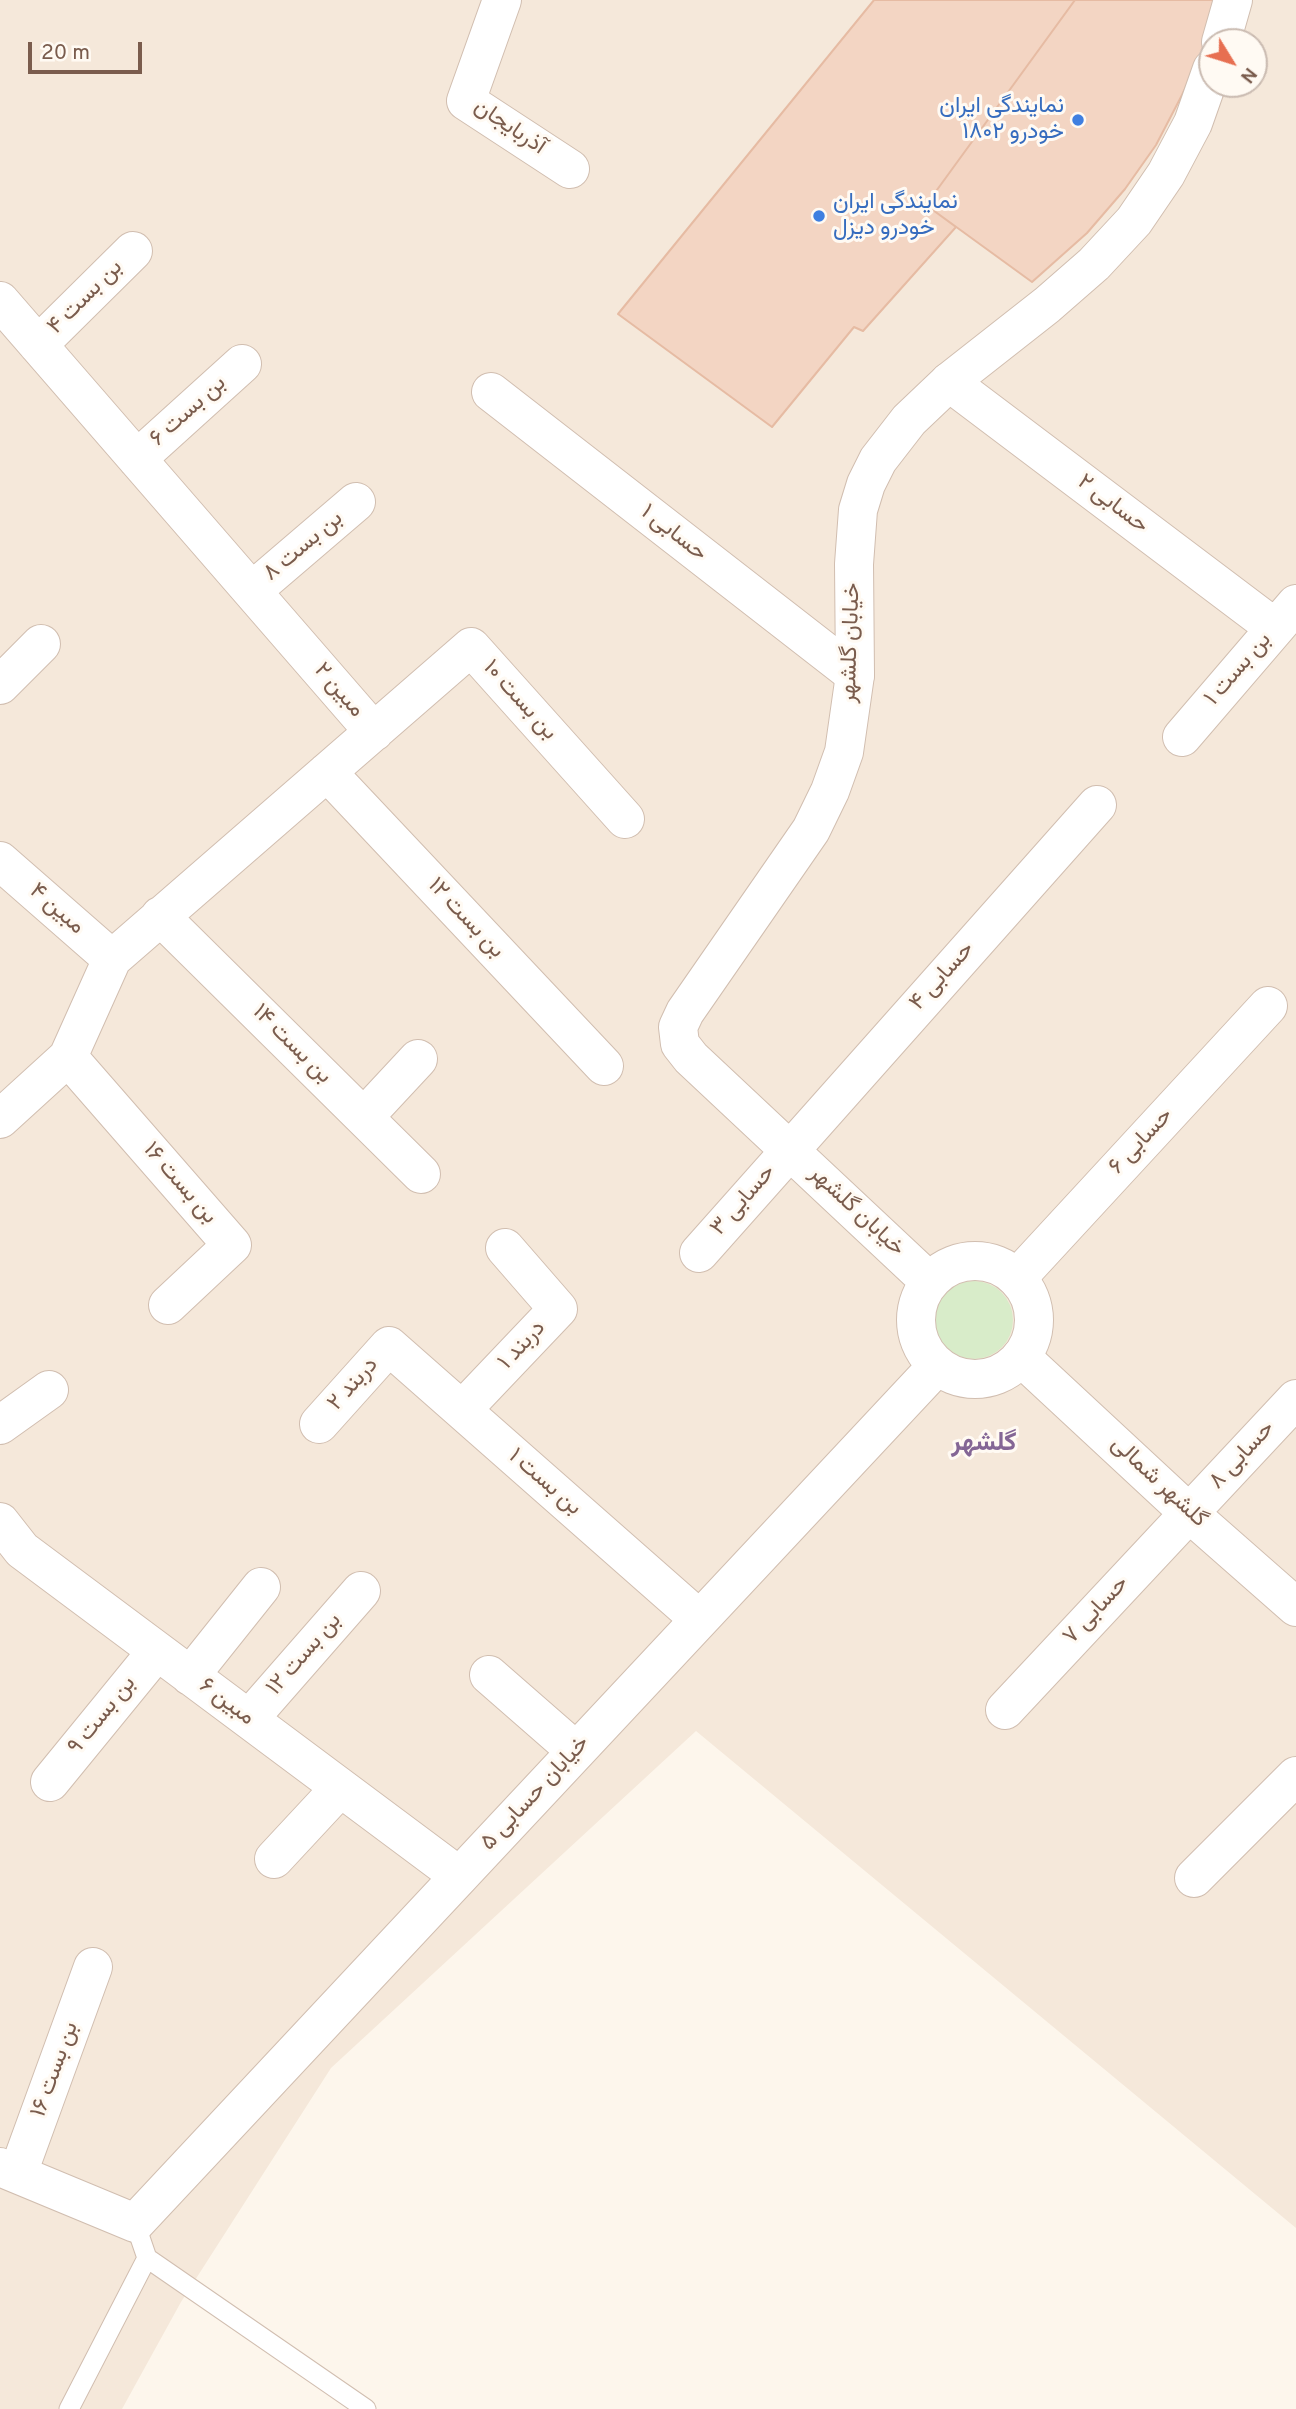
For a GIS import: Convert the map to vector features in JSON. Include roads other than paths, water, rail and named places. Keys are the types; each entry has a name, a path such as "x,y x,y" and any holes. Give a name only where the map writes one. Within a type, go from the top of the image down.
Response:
{"street":[{"name":"آذربایجان","path":"502,0 466,101 570,169"},
{"path":"1225,28 1233,0"},
{"name":"خیابان گلشهر","path":"930,1282 691,1058 680,1044 678,1027 693,1000 811,830 830,791 844,752 856,675 855,564 859,510 866,484 878,460 909,421 949,382 1048,305 1094,264 1134,221 1167,174 1193,123 1202,98"},
{"name":"بن بست ۴","path":"38,345 133,251"},
{"name":"مبین ۲","path":"0,301 374,732 112,959 68,1057 0,1119"},
{"name":"بن بست ۶","path":"137,460 242,364"},
{"name":"حسابی ۲","path":"949,382 1286,616"},
{"name":"حسابی ۱","path":"492,392 856,675"},
{"name":"بن بست ۸","path":"251,592 356,502"},
{"name":"بن بست ۱","path":"1182,737 1286,616"},
{"path":"0,685 41,644"},
{"name":"بن بست ۱۰","path":"374,732 471,647 625,819"},
{"name":"بن بست ۱۲","path":"327,772 604,1066"},
{"name":"حسابی ۴","path":"789,1149 1097,805"},
{"name":"مبین ۴","path":"0,862 112,959"},
{"name":"بن بست ۱۴","path":"160,916 421,1174"},
{"name":"حسابی ۶","path":"1017,1278 1268,1006"},
{"name":"بن بست ۱۶","path":"68,1057 232,1245 168,1306"},
{"path":"364,1117 418,1059"},
{"name":"حسابی ۳","path":"699,1253 789,1149"},
{"name":"دربند ۱","path":"462,1410 558,1309 505,1248"},
{"path":"982,1261 1001,1267 1017,1278 1027,1292 1033,1308 1034,1325 1030,1343 1021,1357 1007,1370 990,1378 971,1379 953,1375 937,1366 925,1351 918,1334 916,1316 920,1298 930,1282 945,1269 963,1262 982,1261"},
{"name":"بن بست ۱","path":"388,1346 699,1619"},
{"name":"دربند ۲","path":"319,1424 388,1346"},
{"name":"گلشهر شمالی","path":"1021,1357 1189,1513 1296,1607"},
{"name":"خیابان حسابی ۵","path":"135,2223 937,1366"},
{"path":"0,1424 49,1390"},
{"name":"حسابی ۸","path":"1189,1513 1296,1399"},
{"name":"حسابی ۷","path":"1005,1710 1189,1513"},
{"name":"مبین ۶","path":"7,1549 157,1651 459,1876"},
{"path":"190,1676 261,1587"},
{"name":"بن بست ۱۲","path":"249,1719 361,1591"},
{"name":"بن بست ۹","path":"50,1782 157,1651"},
{"path":"489,1675 576,1751"},
{"path":"1194,1878 1296,1776"},
{"path":"274,1858 340,1788"},
{"name":"بن بست ۱۶","path":"9,2170 93,1966"},
{"path":"9,2170 135,2223"}],"lane":[{"path":"135,2223 147,2258 366,2409"},
{"path":"69,2409 147,2258"}],"place":[{"name":"نمایندگی ایران خودرو ۱۸۰۲","path":"1078,120"},
{"name":"نمایندگی ایران خودرو دیزل","path":"819,216"}],"district":[{"name":"گلشهر","path":"984,1445"}]}
